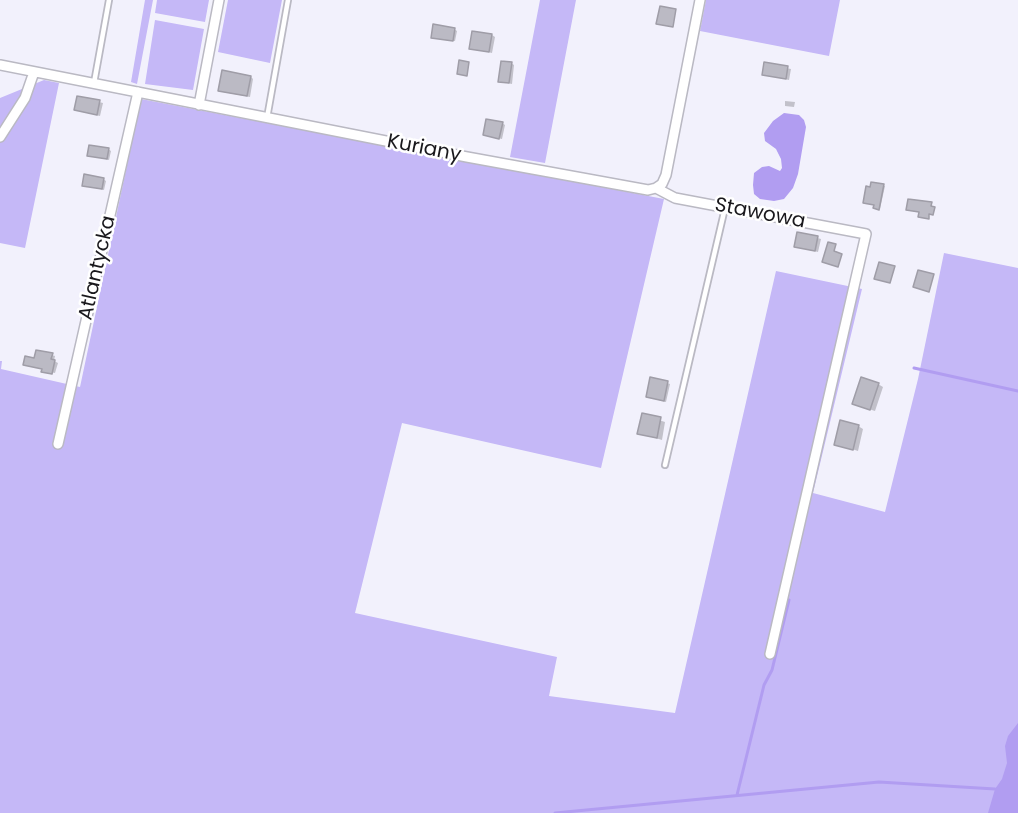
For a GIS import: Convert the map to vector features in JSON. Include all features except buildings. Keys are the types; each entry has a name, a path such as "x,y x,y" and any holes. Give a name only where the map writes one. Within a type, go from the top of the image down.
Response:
{"street":[{"path":"199,105 219,0"},
{"path":"656,188 662,184 666,175 700,0"},
{"name":"Kuriany","path":"0,65 32,76 94,83 636,189 656,188"},
{"path":"0,137 25,98 32,76"},
{"name":"Atlantycka","path":"58,444 138,92"},
{"name":"Stawowa","path":"656,188 675,198 866,234 770,654"}],"lane":[{"path":"94,83 109,0"},
{"path":"267,118 288,0"},
{"path":"664,465 725,206"}],"shaded area":[{"path":"145,0 153,0 137,84 131,82"},
{"path":"157,0 209,0 205,22 155,13"},
{"path":"228,0 282,0 270,63 218,52"},
{"path":"540,0 576,0 545,163 510,157"},
{"path":"706,0 840,0 829,56 700,31"},
{"path":"155,20 204,29 193,90 145,84"},
{"path":"44,80 59,83 25,248 0,243 0,98"},
{"path":"141,99 664,199 601,468 402,423 355,613 557,657 549,696 675,713 776,271 862,289 813,493 885,512 918,379 944,253 1018,268 1018,813 0,813 0,361 2,361 1,369 80,387"},
{"path":"784,113 799,115 806,127 798,174 793,188 784,199 774,201 760,199 754,194 754,173 762,167 769,166 780,171 782,168 776,149 765,141 764,133 773,121"},
{"path":"1018,723 1018,813 988,813 995,789 1002,779 1007,763 1005,746 1008,736"}],"waterway":[{"path":"914,368 1018,391"},
{"path":"737,795 764,685 772,670 789,600"},
{"path":"555,813 879,782 995,789"}]}
